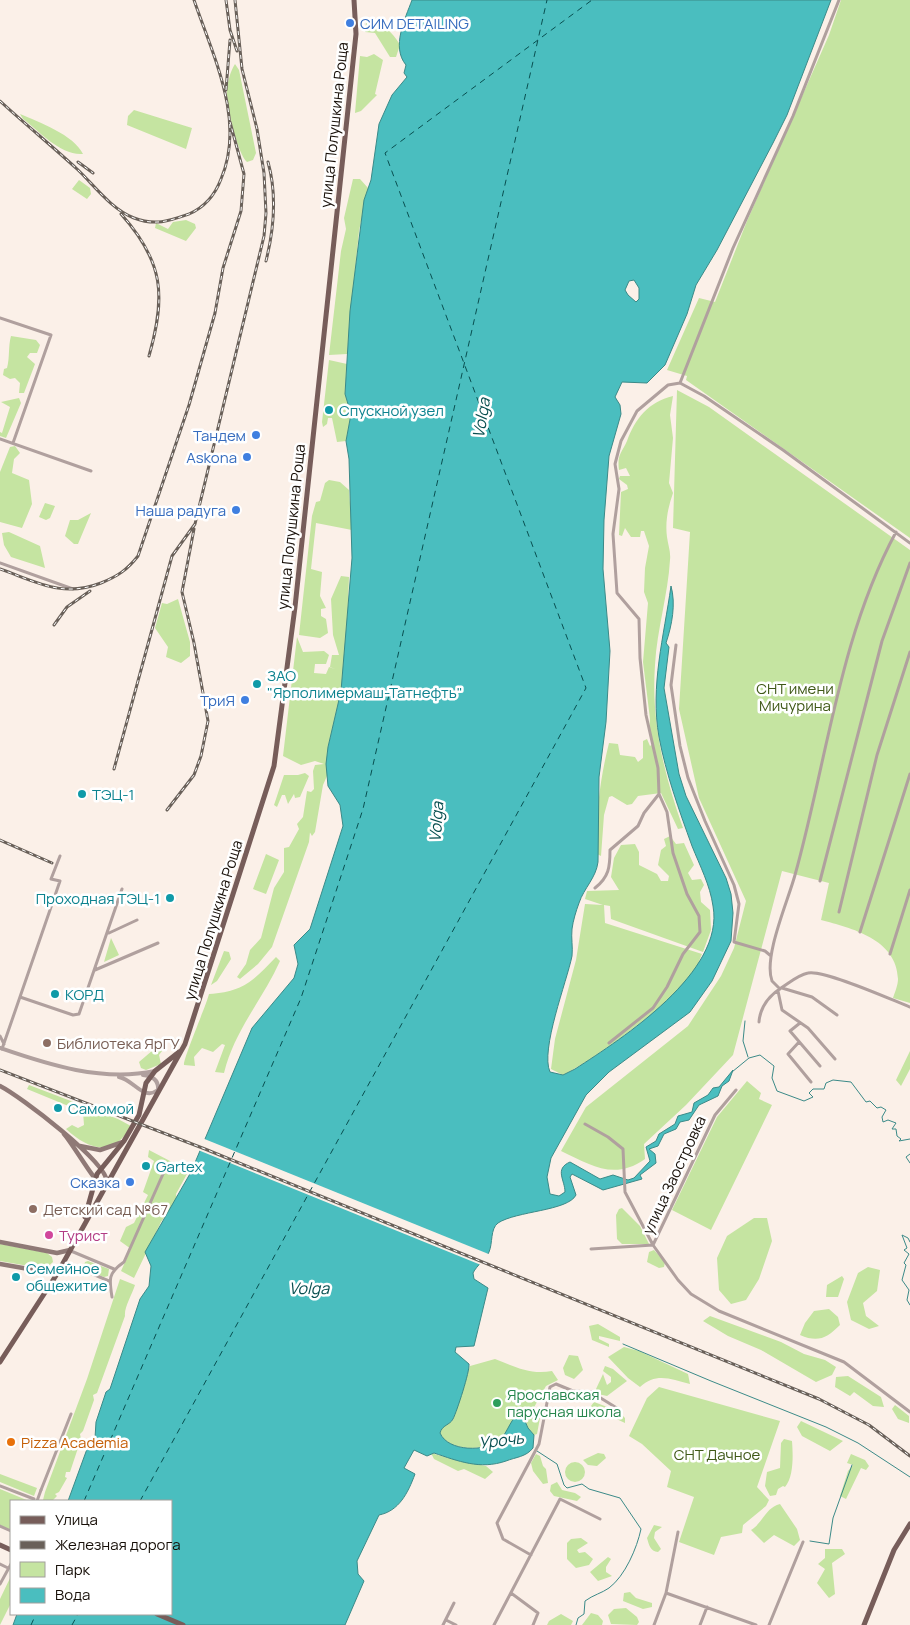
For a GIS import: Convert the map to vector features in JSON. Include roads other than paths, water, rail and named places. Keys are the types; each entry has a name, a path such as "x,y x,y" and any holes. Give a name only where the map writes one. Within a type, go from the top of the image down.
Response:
{"main road":[{"name":"улица Полушкина Роща","path":"80,1230 185,1044 274,766 279,743 356,34 354,0"},
{"name":"улица Полушкина Роща","path":"152,1074 175,1056 185,1044"},
{"path":"0,1362 57,1274 70,1250 80,1230 91,1196 93,1179 124,1141 139,1115 142,1092 152,1074"},
{"path":"0,1086 21,1098 64,1134 72,1141 102,1169 107,1182 102,1184 93,1179 80,1154 64,1134"},
{"path":"72,1141 85,1148 100,1150 124,1141"},
{"path":"0,1242 57,1253 70,1250"},
{"path":"57,1253 61,1258 62,1264"},
{"path":"0,1264 57,1274"},
{"path":"864,1625 894,1550 910,1524"},
{"path":"0,1545 10,1550"},
{"path":"159,1615 183,1625"}],"street":[{"path":"680,383 733,248 793,116 839,0"},
{"path":"0,318 51,335 13,443"},
{"path":"609,1043 653,1008 683,954 700,932 699,916 687,894 673,853 667,812 659,794 658,768 646,715 640,658 639,619 617,593 614,534 620,489 615,464 621,441 637,412 668,385 680,383 704,396 761,434 910,543"},
{"path":"0,439 91,470"},
{"path":"835,1059 824,1043 801,1023 782,1010 780,989 770,977 770,956 795,875 844,668 866,599 896,532"},
{"path":"0,563 73,588"},
{"path":"820,881 882,641 910,563"},
{"path":"676,645 671,685 680,746 688,778 705,822 734,885 739,904 734,942 765,951 770,956"},
{"path":"839,912 877,755 910,652"},
{"path":"860,932 910,774"},
{"path":"595,888 605,880 610,868 610,850 638,826 644,813 659,794"},
{"path":"2,1048 60,882 51,878 60,856"},
{"path":"20,997 73,1015 79,1014 122,889"},
{"path":"890,954 910,890"},
{"path":"108,933 137,920"},
{"path":"95,970 158,942"},
{"path":"759,1022 765,1004 780,989 807,973 820,973 910,1006"},
{"path":"780,989 812,996 838,1015"},
{"path":"801,1023 790,1031 820,1066"},
{"path":"0,1036 2,1048"},
{"path":"799,1042 788,1054 812,1082"},
{"name":"улица Полушкина Роща","path":"2,1048 78,1071 125,1078 142,1092"},
{"path":"142,1092 153,1093 158,1090 158,1084 152,1074"},
{"name":"улица Полушкина Роща","path":"112,1075 152,1074"},
{"name":"улица Заостровка","path":"592,1249 653,1246 715,1115 736,1090"},
{"path":"585,1124 608,1137 623,1149 624,1190 653,1246 678,1280 691,1294 719,1311 844,1362 910,1412"},
{"path":"112,1297 109,1281 114,1269 124,1262 163,1174 159,1166"},
{"path":"70,1250 114,1269"},
{"path":"62,1264 109,1281"},
{"path":"531,1555 503,1539 497,1523 539,1444 550,1387 556,1384 573,1391 591,1392 620,1410"},
{"path":"0,1486 35,1500 41,1490 71,1414"},
{"path":"494,1625 560,1498 600,1519"},
{"path":"654,1625 666,1592 678,1532"},
{"path":"769,1625 803,1542"},
{"path":"0,1564 10,1566 0,1584"},
{"path":"666,1592 756,1625"},
{"path":"511,1593 538,1613 532,1625"},
{"path":"443,1625 454,1603"},
{"path":"700,1625 706,1607"},
{"path":"446,1620 456,1625"}],"water":[{"name":"Volga","path":"412,0 831,0 787,115 717,250 696,285 687,314 665,365 647,383 622,382 615,397 620,405 621,414 609,456 604,520 603,569 610,651 606,722 599,777 598,862 595,873 581,898 573,923 572,956 551,1032 548,1062 550,1072 563,1075 575,1069 618,1040 666,1001 687,978 703,955 712,931 713,906 710,891 673,792 659,737 656,699 657,680 671,586 672,622 666,643 669,647 664,688 679,774 686,796 726,878 731,894 733,913 731,941 712,981 690,1012 609,1072 586,1095 551,1158 547,1177 550,1194 559,1196 565,1192 561,1171 570,1162 600,1179 613,1175 628,1180 634,1178 650,1161 646,1147 656,1141 659,1134 675,1124 678,1116 692,1112 694,1103 708,1095 713,1088 719,1087 733,1070 729,1081 722,1086 718,1096 699,1105 689,1120 680,1122 676,1129 664,1134 658,1146 649,1149 655,1154 656,1163 640,1175 642,1179 603,1190 572,1174 570,1177 576,1195 571,1200 553,1208 506,1219 495,1226 489,1252 473,1273 474,1279 488,1288 474,1346 456,1347 455,1352 469,1364 469,1368 453,1419 442,1428 440,1433 444,1439 459,1447 486,1447 500,1440 515,1417 521,1412 528,1428 534,1435 533,1448 521,1456 487,1465 469,1463 434,1453 427,1456 414,1450 404,1468 415,1474 409,1488 402,1500 392,1510 379,1515 357,1561 358,1574 364,1581 345,1625 13,1625 17,1615 172,1615 172,1500 68,1500 87,1449 95,1438 96,1422 106,1392 110,1389 140,1299 149,1286 151,1266 145,1252 191,1172 252,1028 294,978 298,964 294,945 310,929 343,826 340,805 328,786 326,764 341,691 352,558 349,459 346,441 351,414 345,394 350,311 364,200 371,180 379,124 392,95 407,77 404,73 406,65 402,58 399,42 403,24","holes":["634,280 639,288 639,299 636,302 625,290 629,281"]}],"waterway":[{"path":"745,1021 743,1041 748,1057"},
{"path":"732,1072 749,1058 760,1055 774,1066 772,1078 777,1091 804,1101 813,1097 809,1093 813,1089 824,1089 826,1083 833,1080 851,1082 866,1102 870,1101 877,1108 881,1107 886,1110 882,1117 883,1122 888,1120 896,1123 892,1129 896,1129 897,1136 901,1139 899,1141 910,1139"},
{"path":"910,1154 906,1157 910,1163"},
{"path":"910,1242 908,1238 902,1235 907,1248 904,1250 909,1254 904,1263 906,1265 902,1280 909,1290 907,1300 910,1305"},
{"path":"623,1344 826,1427 858,1443 910,1477"},
{"name":"Урочь","path":"537,1451 557,1464 564,1485 567,1488 582,1484 589,1489 620,1498 641,1529 637,1545 625,1569 609,1588 585,1601 584,1614 578,1618 576,1625"},
{"path":"810,1541 829,1544 833,1518 852,1465"}],"railway":[{"path":"0,101 77,169 110,203 126,214 149,222 162,222 195,211 209,200 219,185 228,157 230,134 224,89 194,0"},
{"path":"226,0 230,30 237,51"},
{"path":"114,769 172,556 195,524 264,236 266,213 264,173 257,129 242,69 235,0"},
{"path":"226,90 230,40"},
{"path":"0,569 38,583 62,589 74,589 101,583 112,578 126,569 138,556 189,405 215,313 223,268 241,211 244,174 230,122"},
{"path":"78,162 93,173"},
{"path":"266,261 271,237 273,211 273,186 268,162"},
{"path":"121,214 146,248 158,280 158,315 149,356"},
{"path":"167,810 194,775 201,756 208,721 194,643 182,592 194,529"},
{"path":"54,625 67,607 90,591"},
{"path":"0,840 52,863"},
{"path":"0,1070 205,1149 819,1399 869,1425 910,1456"}],"place":[{"name":"СИМ DETAILING","path":"350,23"},
{"name":"Спускной узел","path":"329,410"},
{"name":"Тандем","path":"256,435"},
{"name":"Askona","path":"247,457"},
{"name":"Наша радуга","path":"236,510"},
{"name":"ЗАО \"Ярполимермаш-Татнефть\"","path":"257,684"},
{"name":"ТриЯ","path":"245,700"},
{"name":"ТЭЦ-1","path":"82,794"},
{"name":"Проходная ТЭЦ-1","path":"170,898"},
{"name":"КОРД","path":"55,994"},
{"name":"Библиотека ЯрГУ","path":"47,1043"},
{"name":"Самомой","path":"58,1108"},
{"name":"Gartex","path":"146,1166"},
{"name":"Сказка","path":"130,1182"},
{"name":"Детский сад №67","path":"33,1209"},
{"name":"Турист","path":"49,1235"},
{"name":"Семейное общежитие","path":"16,1277"},
{"name":"Ярославская парусная школа","path":"497,1403"},
{"name":"Pizza Academia","path":"11,1442"}],"park label":[{"name":"СНТ имени Мичурина","path":"795,696"},
{"name":"СНТ Дачное","path":"717,1454"}]}
